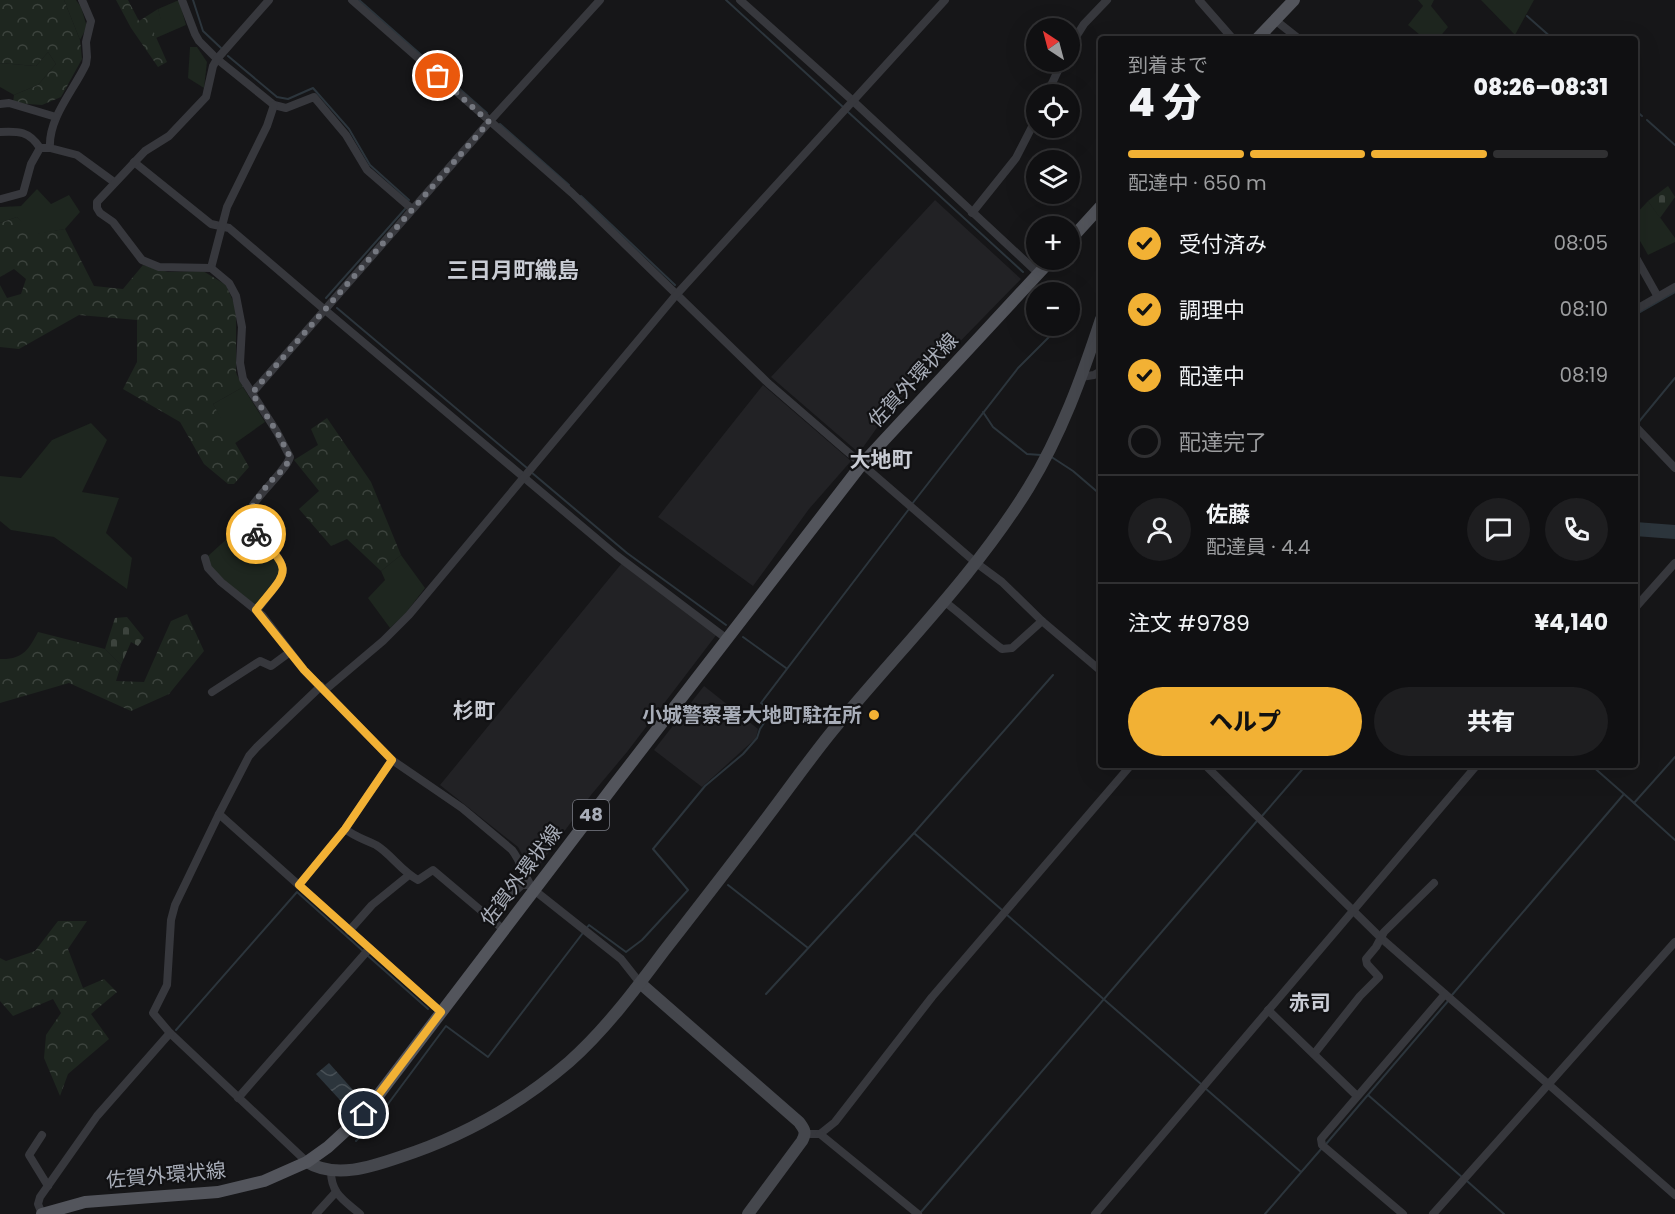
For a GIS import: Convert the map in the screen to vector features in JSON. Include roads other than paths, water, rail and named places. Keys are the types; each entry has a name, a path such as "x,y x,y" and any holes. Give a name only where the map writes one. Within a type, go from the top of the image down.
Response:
{"main road":[{"path":"1260,36 1294,0"},
{"path":"1080,229 1098,209"},
{"name":"佐賀外環状線","path":"42,1214 86,1202 218,1192 264,1182 307,1162 328,1147 364,1114 504,930 532,887 728,639 862,464 1041,270"}],"street":[{"path":"50,148 57,117 86,64 86,42 91,21 82,0"},
{"path":"182,0 195,34 217,59 274,105 286,108 314,97 345,135 367,170 412,209"},
{"path":"256,610 284,571 279,556 251,529 247,522 249,513 270,483 288,464 290,457 243,379 240,363 242,327 236,296 229,283 211,268 159,267 142,260 114,222 97,208 97,202 134,162 169,136 206,98 213,66 217,59 269,0"},
{"path":"352,0 572,194 768,383 975,562 1002,582 1042,621 1098,668"},
{"path":"252,393 489,122 600,0"},
{"path":"740,0 853,101 1038,273"},
{"path":"945,0 676,295 409,615 383,641 323,688 249,756 175,905 171,920 167,984 153,1012 170,1034 307,1162 331,1171 381,1163 421,1150 464,1132 498,1114 539,1086 571,1060 606,1024 640,983 834,729 945,602 975,562 1027,490 1047,456 1081,377 1098,328"},
{"path":"1080,30 1107,0"},
{"path":"1199,0 1230,36"},
{"path":"1275,20 1295,36"},
{"path":"0,104 9,103 57,117"},
{"path":"211,268 221,225 231,198 267,126 274,105"},
{"path":"0,132 27,133 40,148"},
{"path":"972,213 1016,158 1026,138"},
{"path":"40,148 50,148 77,155 114,182"},
{"path":"1,199 23,193 31,164 40,148"},
{"path":"134,162 211,224 229,228 616,555 728,639"},
{"path":"1638,261 1658,297"},
{"path":"1638,308 1675,286"},
{"path":"1081,377 1098,373"},
{"path":"1638,429 1675,468"},
{"path":"205,558 208,568 221,582 256,610 290,652 392,760 462,808 512,850 532,887"},
{"path":"1638,605 1675,563"},
{"path":"945,602 1002,649 1011,648 1042,621"},
{"path":"212,692 260,662 271,666 290,652"},
{"path":"299,885 345,829 392,760"},
{"path":"806,1134 820,1134 835,1122 932,997 1128,768"},
{"path":"1208,768 1381,938 1675,1195"},
{"path":"1095,1214 1474,768"},
{"path":"219,814 441,1012"},
{"path":"345,829 359,839 376,846 418,880 434,870 486,917 504,930"},
{"path":"349,931 372,905 409,875"},
{"path":"1314,1054 1360,996 1379,977 1366,964 1366,959 1384,932 1434,883"},
{"path":"486,917 522,885 532,887 621,958 640,983 799,1122 806,1134"},
{"path":"1433,1214 1675,942"},
{"path":"238,1098 369,949"},
{"path":"1403,1214 1324,1147 1321,1139 1357,1096 1448,997"},
{"path":"1268,1010 1357,1096"},
{"path":"42,1214 38,1204 40,1197 97,1116 170,1034"},
{"path":"748,1214 806,1134"},
{"path":"820,1134 917,1213"},
{"path":"42,1135 29,1155 48,1186"},
{"path":"331,1171 331,1184 336,1192 360,1214"},
{"path":"316,1214 336,1192"}],"water":[{"path":"329,1063 362,1100 351,1112 316,1074"}],"waterway":[{"path":"193,0 203,31 221,48"},
{"path":"359,0 487,113"},
{"path":"726,0 843,107"},
{"path":"1527,16 1550,36"},
{"path":"228,56 277,97 288,99 313,88 349,129 370,165 409,200"},
{"path":"847,111 1023,272"},
{"path":"1638,113 1642,116"},
{"path":"1647,120 1675,145"},
{"path":"500,124 569,185"},
{"path":"581,196 675,285"},
{"path":"326,298 405,209"},
{"path":"1638,313 1675,292"},
{"path":"337,308 527,468"},
{"path":"912,504 1018,368 1050,336"},
{"path":"1638,423 1675,378"},
{"path":"983,412 993,427 1027,454 1041,455"},
{"path":"1050,456 1073,471 1098,492"},
{"path":"531,472 627,553 726,625"},
{"path":"356,1141 382,1112 446,1026 488,1057 589,925 626,952 642,940 688,890 653,849 705,786 743,754 757,738 772,711 761,703 909,509"},
{"path":"1638,529 1675,532"},
{"path":"743,637 786,668"},
{"path":"766,994 914,833 1053,675"},
{"path":"1452,995 1624,794 1634,803 1675,757"},
{"path":"1262,816 1303,768"},
{"path":"1594,768 1624,794"},
{"path":"1634,803 1675,840"},
{"path":"921,1212 1257,821"},
{"path":"914,833 1002,910"},
{"path":"728,885 808,948"},
{"path":"176,1030 297,892 363,951"},
{"path":"1006,914 1201,1084"},
{"path":"367,955 428,1009"},
{"path":"1326,1144 1449,1000"},
{"path":"1205,1088 1301,1172"},
{"path":"1368,1095 1463,1178"},
{"path":"1265,1214 1322,1148"},
{"path":"1467,1181 1504,1214"}],"place":[{"name":"小城警察署大地町駐在所","path":"874,715"}],"district":[{"name":"三日月町織島","path":"513,270"},
{"name":"大地町","path":"881,460"},
{"name":"杉町","path":"474,711"},
{"name":"赤司","path":"1310,1003"}]}
